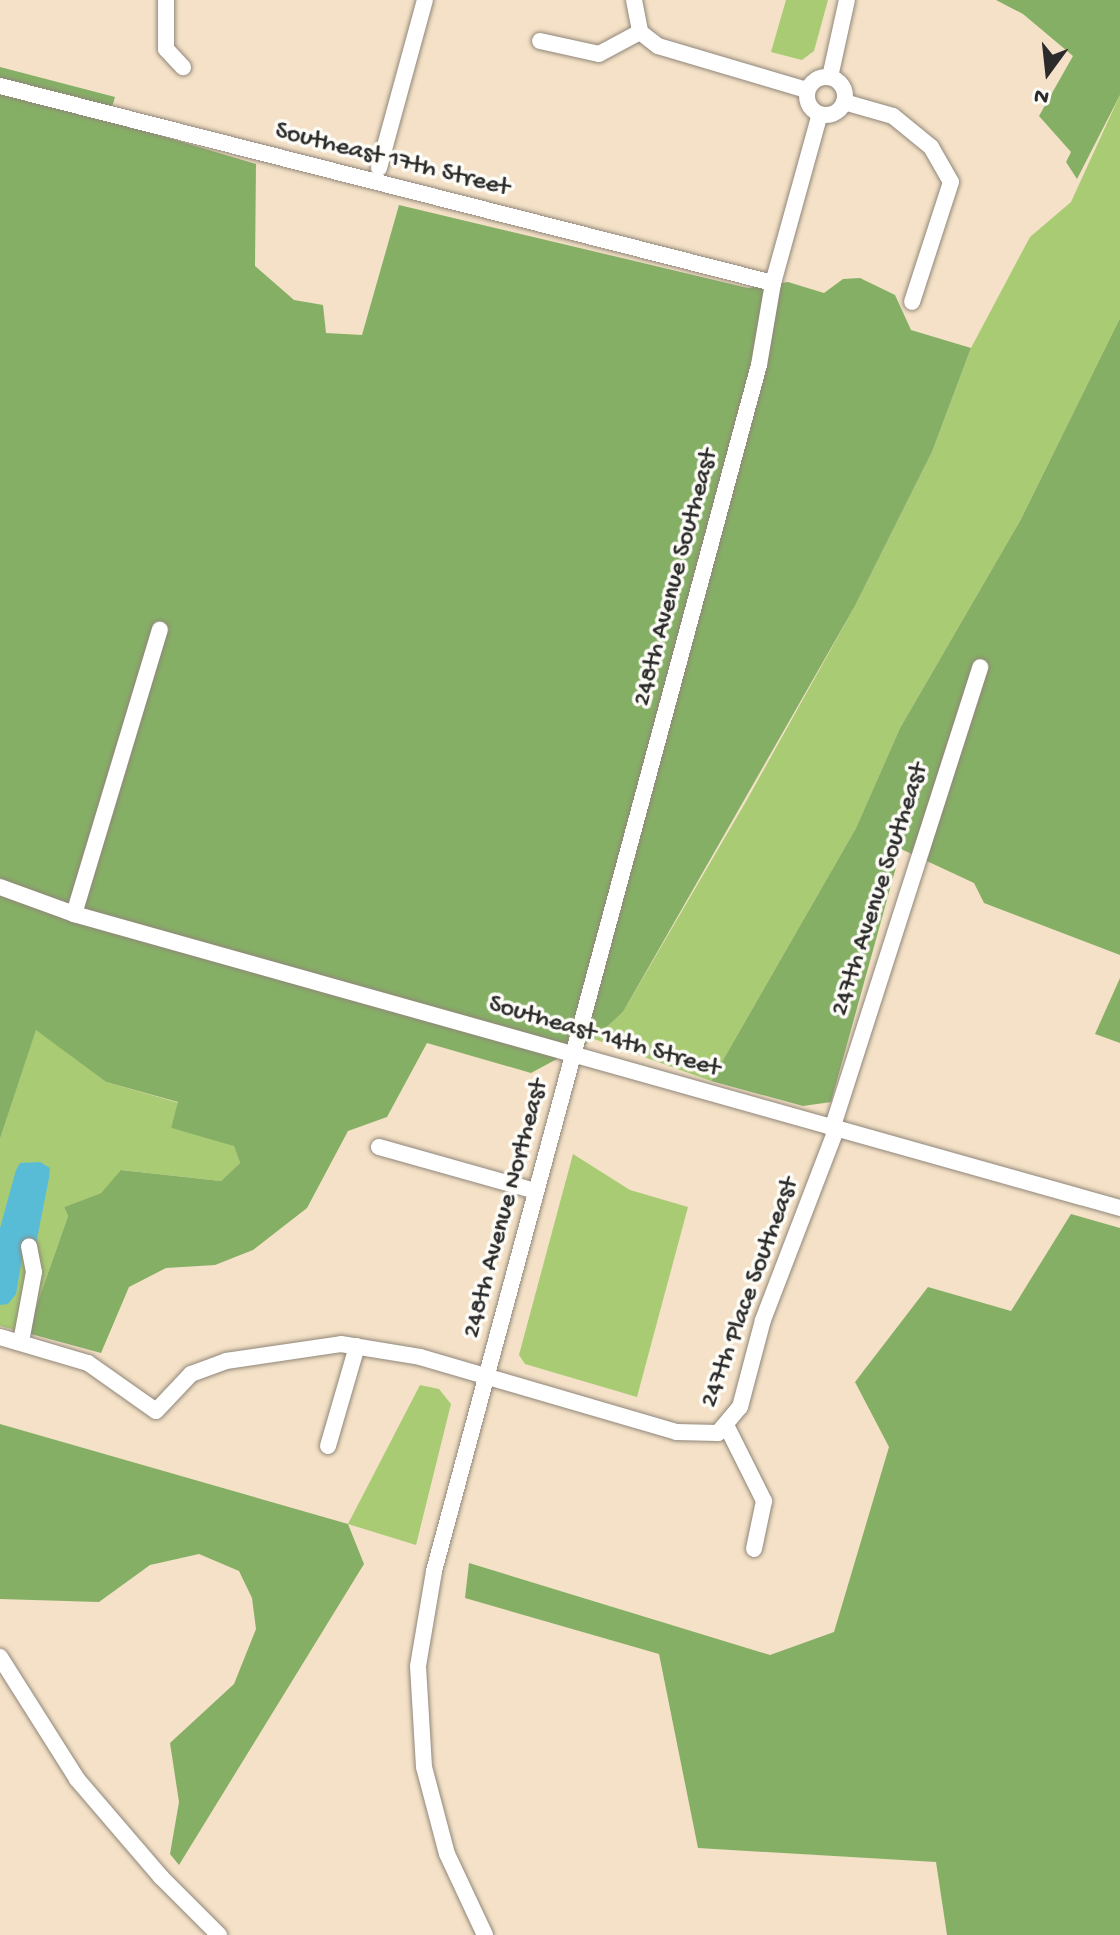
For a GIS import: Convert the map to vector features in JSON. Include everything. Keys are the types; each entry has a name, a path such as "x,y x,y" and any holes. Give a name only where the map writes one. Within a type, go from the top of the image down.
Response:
{"street":[{"path":"166,0 166,49 183,67"},
{"path":"379,168 425,0"},
{"path":"634,0 640,32 658,46 807,90"},
{"path":"830,77 847,0"},
{"path":"540,41 599,54 640,32"},
{"path":"830,77 843,87 844,102 837,112 820,114 810,107 807,90 814,80 830,77"},
{"name":"Southeast 17th Street","path":"0,86 773,283"},
{"path":"844,102 893,116 931,147 951,182 912,302"},
{"name":"248th Avenue Southeast","path":"573,1053 759,365 773,283 820,114"},
{"path":"74,914 160,630"},
{"name":"247th Avenue Southeast","path":"834,1130 980,667"},
{"name":"Southeast 14th Street","path":"0,887 74,914 1120,1208"},
{"name":"248th Avenue Northeast","path":"485,1935 433,1811 424,1767 418,1666 434,1571 573,1053"},
{"name":"247th Place Southeast","path":"727,1427 740,1407 763,1320 834,1130"},
{"path":"379,1147 536,1191"},
{"path":"21,1342 34,1272 29,1246"},
{"path":"0,1337 88,1363 156,1411 191,1374 226,1361 310,1347 357,1346 486,1377 676,1432 703,1436 727,1427 764,1501 754,1549"},
{"path":"328,1446 357,1346"},
{"path":"0,1657 77,1779 161,1877 219,1935"}],"green space":[{"path":"786,0 828,0 814,51 802,60 771,52"},
{"path":"996,0 1120,0 1120,95 1077,179 1066,162 1071,152 1039,116 1073,56 1023,14"},
{"path":"0,67 115,97 108,120 256,164 255,266 294,300 323,305 326,333 362,335 399,205 748,288 788,282 824,293 843,279 860,278 895,295 911,330 971,348 932,452 855,606 623,1012 594,1039 531,1073 427,1043 387,1117 348,1131 307,1208 253,1250 215,1265 166,1268 129,1287 101,1353 27,1333 68,1216 64,1207 101,1193 121,1170 221,1181 240,1163 234,1146 171,1128 178,1102 106,1082 36,1030 0,1139"},
{"path":"1120,95 1120,318 1021,519 900,728 856,828 711,1081 594,1039 623,1012 855,606 932,452 971,348 1030,237 1071,202"},
{"path":"1120,318 1120,955 984,903 974,883 901,849 831,1102 803,1106 711,1081 856,828 900,728 1021,519"},
{"path":"1120,978 1120,1043 1095,1034"},
{"path":"36,1029 106,1082 179,1103 171,1128 234,1145 240,1163 221,1181 122,1170 101,1193 64,1207 68,1216 27,1333 0,1326 0,1139"},
{"path":"573,1154 630,1190 688,1207 637,1397 525,1364 519,1355"},
{"path":"1071,1214 1120,1228 1120,1935 947,1935 936,1862 698,1848 659,1654 465,1598 469,1563 770,1655 834,1632 889,1447 855,1382 928,1287 1011,1311"},
{"path":"420,1385 439,1389 451,1404 416,1545 348,1524"},
{"path":"0,1424 348,1524 364,1564 179,1865 170,1854 179,1802 170,1743 234,1684 256,1629 252,1598 239,1571 199,1554 150,1565 99,1602 0,1599"}],"water":[{"path":"40,1162 50,1168 36,1244 24,1247 16,1294 8,1304 0,1305 0,1228 16,1170 20,1163"}]}
